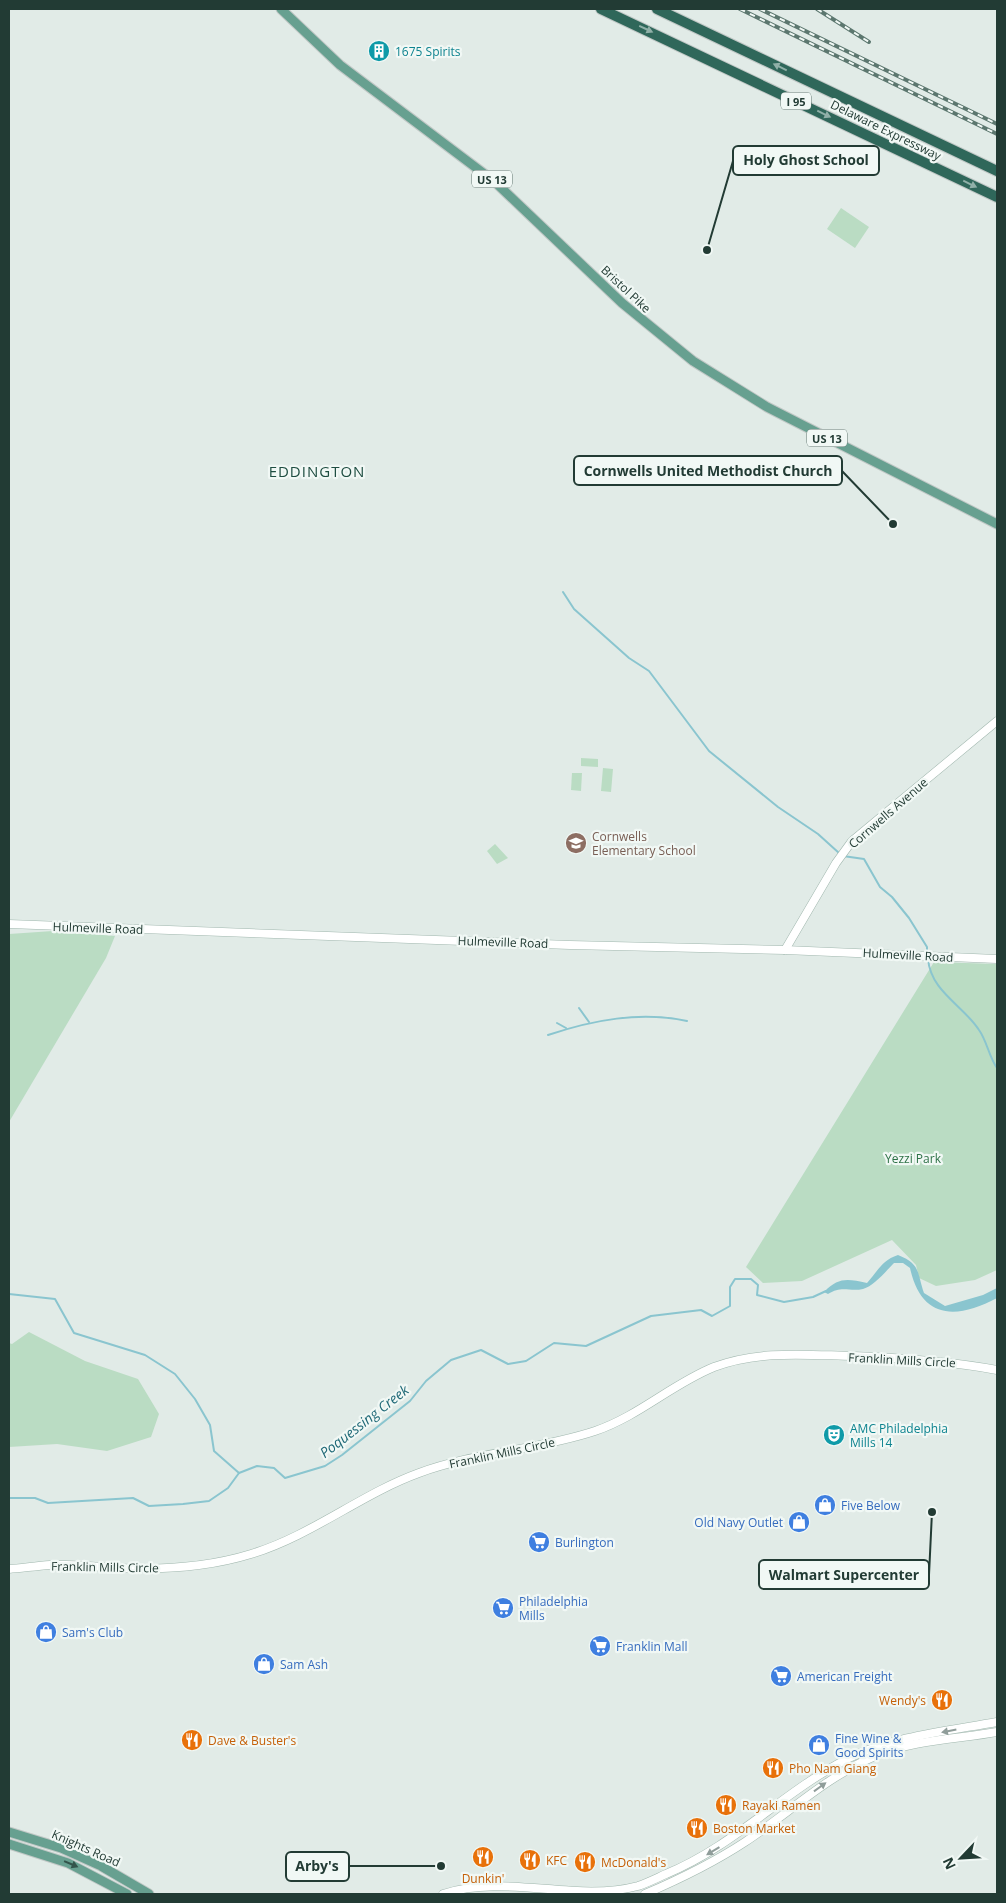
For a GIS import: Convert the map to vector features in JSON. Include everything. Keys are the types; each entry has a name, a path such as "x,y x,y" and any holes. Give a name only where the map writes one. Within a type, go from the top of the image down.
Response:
{"highway":[{"name":"Delaware Expressway","path":"601,9 997,197"},
{"name":"Delaware Expressway","path":"657,9 997,171"}],"main road":[{"name":"Bristol Pike","path":"281,9 340,66 495,182 634,314 698,365 761,404 997,524"},
{"name":"Knights Road","path":"9,1832 61,1848 101,1866 149,1894"},
{"name":"Knights Road","path":"9,1844 68,1863 126,1894"}],"street":[{"name":"Cornwells Avenue","path":"785,950 841,855 860,834 997,721"},
{"name":"Hulmeville Road","path":"9,924 997,959"},
{"name":"Franklin Mills Circle","path":"9,1570 51,1565 168,1568 222,1561 252,1554 338,1516 379,1491 420,1472 511,1449 569,1439 599,1430 622,1419 700,1374 756,1355 878,1357 962,1363 997,1370"},
{"path":"443,1894 491,1885 564,1891 602,1891 638,1886 686,1866 714,1851 817,1777 848,1759 887,1742 997,1722"},
{"path":"645,1894 703,1868 746,1842 824,1784 858,1764 890,1751 997,1732"}],"green space":[{"path":"841,208 869,227 855,248 827,229"},
{"path":"581,758 598,759 598,767 581,766"},
{"path":"603,768 613,769 611,792 601,791"},
{"path":"572,773 582,773 581,791 571,790"},
{"path":"495,844 508,858 497,864 487,851"},
{"path":"53,931 115,936 106,958 9,1122 9,934"},
{"name":"Yezzi Park","path":"934,962 997,964 997,1270 975,1280 936,1286 919,1278 916,1265 892,1240 802,1281 763,1283 746,1267"},
{"path":"29,1332 85,1361 138,1379 159,1414 151,1437 107,1451 57,1444 9,1447 9,1343 12,1344"}],"water":[{"path":"898,1255 911,1262 917,1270 924,1293 945,1306 983,1295 997,1288 997,1298 968,1310 954,1312 942,1310 932,1306 922,1297 915,1285 910,1268 903,1263 894,1263 876,1282 863,1289 842,1289 828,1294 824,1292 834,1284 844,1280 867,1283 884,1263"}],"waterway":[{"path":"563,592 574,609 629,658 649,671 709,751 778,807 818,834 839,853"},
{"path":"843,856 864,859 880,887 892,897 909,918 927,947 927,954"},
{"path":"928,959 930,971 935,981 979,1030 997,1068"},
{"path":"579,1008 589,1022"},
{"path":"548,1035 599,1021 634,1017 669,1018 687,1021"},
{"path":"557,1023 566,1028"},
{"name":"Poquessing Creek","path":"9,1498 35,1498 48,1503 133,1498 149,1506 209,1501 228,1488 239,1473 257,1466 274,1468 285,1478 325,1466 342,1455 410,1401 426,1381 451,1360 481,1350 508,1364 526,1361 554,1343 586,1346 651,1316 701,1310 712,1316 730,1306 730,1287 735,1279 751,1279 758,1285 757,1295 784,1302 813,1297 826,1291"},
{"path":"9,1294 55,1299 74,1333 145,1355 175,1374 195,1399 210,1425 214,1451 239,1473"}],"railway":[{"path":"740,9 997,134"},
{"path":"760,9 997,124"},
{"path":"817,9 869,42"}],"place":[{"name":"1675 Spirits","path":"379,51"},
{"name":"Holy Ghost School","path":"707,250"},
{"name":"Cornwells United Methodist Church","path":"893,524"},
{"name":"Cornwells Elementary School","path":"576,843"},
{"name":"AMC Philadelphia Mills 14","path":"834,1435"},
{"name":"Five Below","path":"825,1505"},
{"name":"Walmart Supercenter","path":"932,1512"},
{"name":"Old Navy Outlet","path":"799,1522"},
{"name":"Burlington","path":"539,1542"},
{"name":"Philadelphia Mills","path":"503,1608"},
{"name":"Sam's Club","path":"46,1632"},
{"name":"Franklin Mall","path":"600,1646"},
{"name":"Sam Ash","path":"264,1664"},
{"name":"American Freight","path":"781,1676"},
{"name":"Wendy's","path":"942,1700"},
{"name":"Dave & Buster's","path":"192,1740"},
{"name":"Fine Wine & Good Spirits","path":"819,1745"},
{"name":"Pho Nam Giang","path":"773,1768"},
{"name":"Rayaki Ramen","path":"726,1805"},
{"name":"Boston Market","path":"697,1828"},
{"name":"Dunkin'","path":"483,1857"},
{"name":"KFC","path":"530,1860"},
{"name":"McDonald's","path":"585,1862"},
{"name":"Arby's","path":"441,1866"}],"district":[{"name":"EDDINGTON","path":"317,471"}]}
